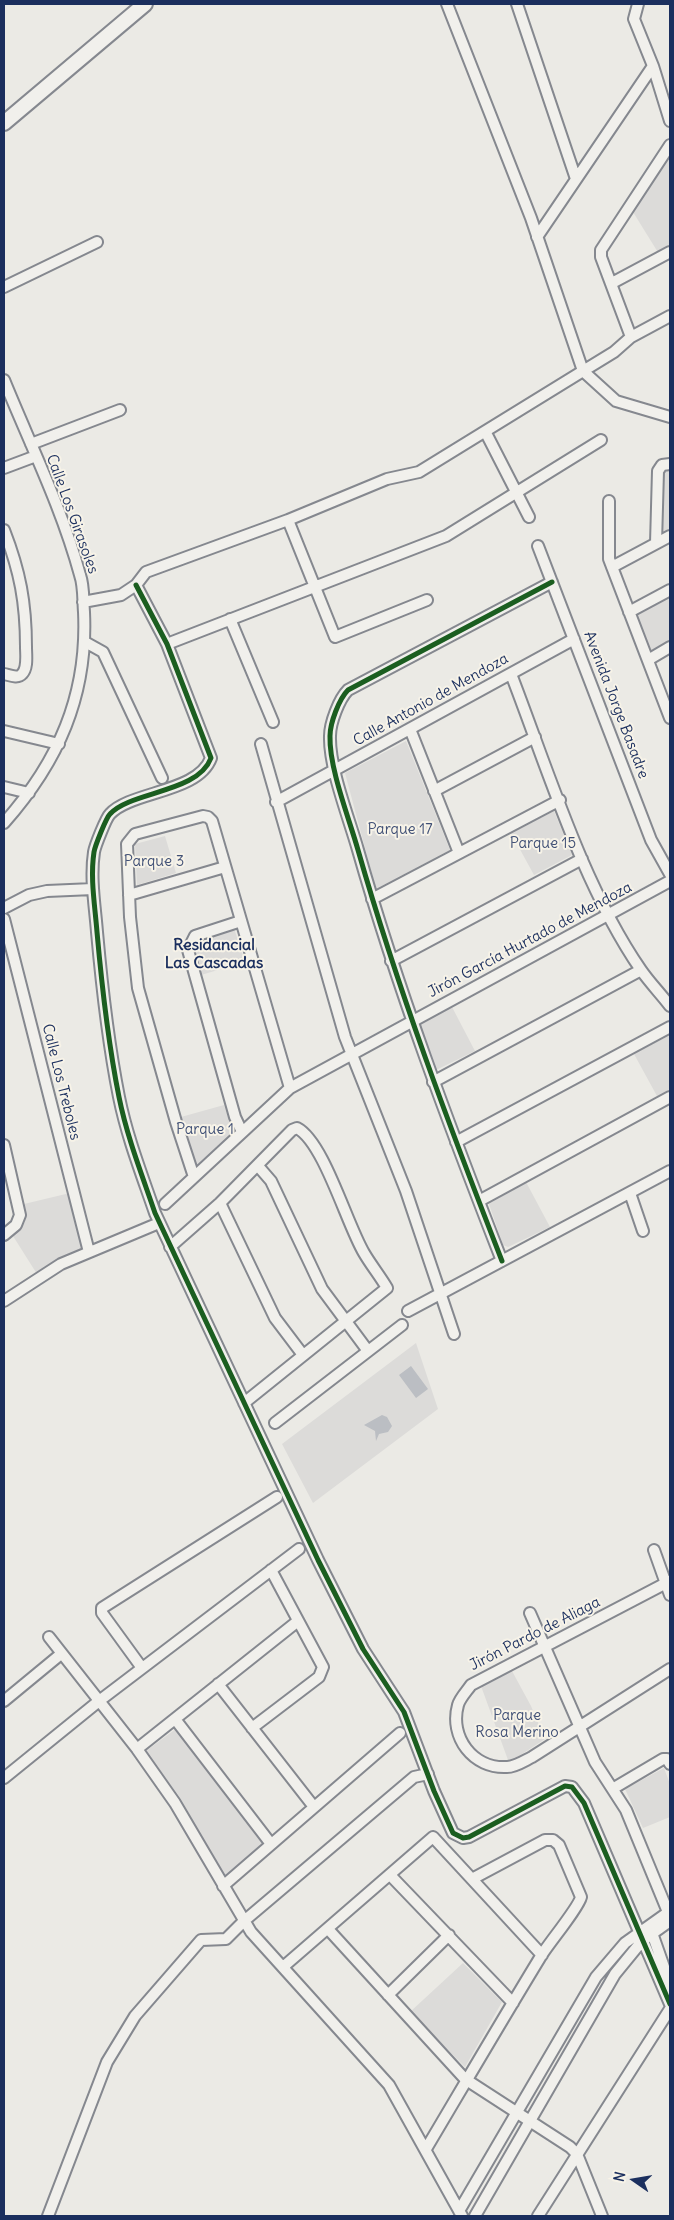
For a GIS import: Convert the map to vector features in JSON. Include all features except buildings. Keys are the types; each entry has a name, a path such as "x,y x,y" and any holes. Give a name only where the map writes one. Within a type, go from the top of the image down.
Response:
{"main road":[{"path":"4,123 145,4"}],"street":[{"path":"449,4 537,237 583,372 616,401 670,417"},
{"path":"517,4 576,179"},
{"path":"638,4 634,19 653,66 670,120"},
{"path":"537,237 653,66"},
{"path":"631,337 601,257 602,245 670,145"},
{"path":"4,288 97,242"},
{"path":"612,283 670,252"},
{"path":"83,602 120,595 136,584 146,572 288,520 386,479 419,472 486,433 583,372 631,337 670,316"},
{"name":"Calle Los Girasoles","path":"4,380 9,405 31,444 81,576 85,642 76,696 59,744 49,764 29,793 4,823"},
{"path":"31,444 120,410"},
{"path":"486,433 529,517"},
{"path":"167,644 315,585 446,536 601,440"},
{"path":"4,468 36,456"},
{"path":"656,543 658,471 662,465 670,464"},
{"path":"610,501 608,550 612,568 648,660 667,702 670,718"},
{"path":"288,520 335,637 427,600"},
{"path":"4,530 18,565 26,611 26,665 23,674 19,676 4,674"},
{"path":"612,568 670,536"},
{"name":"Avenida Jorge Basadre","path":"538,546 651,840 670,874"},
{"path":"502,1261 410,1022 335,769 330,730 342,698 348,690 552,582"},
{"path":"136,584 167,644 211,758 198,774 168,790 130,802 109,814 94,852 93,889 105,1020 119,1099 137,1163 170,1247 318,1560 363,1649 404,1712 453,1834 463,1838 469,1837 565,1786 572,1787 584,1803 670,2004"},
{"path":"629,612 670,590"},
{"path":"230,619 273,722"},
{"name":"Calle Antonio de Mendoza","path":"276,802 574,639"},
{"path":"85,642 103,652 162,778"},
{"path":"648,660 670,647"},
{"path":"511,674 582,859 608,914 642,970 670,1006"},
{"path":"410,729 459,853"},
{"path":"4,732 59,744"},
{"path":"434,791 535,737"},
{"path":"261,744 276,802 352,1053 406,1191 454,1334"},
{"path":"4,787 29,793"},
{"path":"372,899 560,800"},
{"path":"194,1177 176,1122 138,988 128,844 129,839 135,834 208,816 212,821 290,1088"},
{"path":"391,961 582,859"},
{"path":"130,894 225,867"},
{"name":"Jirón García Hurtado de Mendoza","path":"165,1204 290,1088 670,881"},
{"path":"4,908 29,895 47,891 93,889"},
{"name":"Calle Los Treboles","path":"4,919 90,1252"},
{"path":"241,921 195,936 188,950 232,1108 242,1132"},
{"path":"433,1082 642,970"},
{"path":"456,1142 670,1027"},
{"path":"478,1201 670,1097"},
{"path":"170,1247 220,1203 292,1130 297,1128 302,1131 321,1158 363,1252 387,1288 244,1404"},
{"path":"4,1145 20,1215 16,1225 4,1235"},
{"path":"258,1166 271,1181 322,1289 368,1351"},
{"path":"408,1311 670,1171"},
{"path":"630,1193 644,1231"},
{"path":"220,1203 275,1318 304,1355"},
{"path":"4,1301 61,1264 160,1223"},
{"path":"275,1423 402,1325"},
{"path":"142,1668 102,1612 102,1608 277,1497"},
{"path":"4,1778 99,1701 299,1549"},
{"path":"654,1550 668,1582 670,1595"},
{"path":"252,1728 319,1677 323,1667 271,1570"},
{"name":"Jirón Pardo de Aliaga","path":"580,1726 532,1757 509,1768 492,1767 473,1758 463,1745 456,1721 458,1703 471,1685 668,1582"},
{"path":"530,1613 595,1762 614,1788 626,1810 670,1915"},
{"path":"137,1749 298,1621"},
{"path":"49,1637 137,1749 175,1803 244,1921 389,2084 460,2214"},
{"path":"4,1701 61,1654"},
{"path":"580,1726 670,1669"},
{"path":"218,1684 314,1808"},
{"path":"175,1718 271,1844"},
{"path":"223,1886 400,1733"},
{"path":"614,1788 663,1759 667,1759 670,1764"},
{"path":"48,2216 107,2062 135,2016 201,1940 226,1939 244,1921 414,1777 428,1774"},
{"path":"283,1967 433,1837 542,1955"},
{"path":"426,2149 542,1955 566,1920 580,1904 581,1897 559,1845 553,1840 546,1840 472,1879"},
{"path":"390,1875 513,2002"},
{"path":"475,2216 615,1974 640,1936 670,1915"},
{"path":"460,2214 515,2112 596,1977 624,1943 652,1933 670,1915"},
{"path":"328,1929 466,2080 570,2147 577,2154 602,2216"},
{"path":"652,1933 670,1984"},
{"path":"388,1995 448,1936"},
{"path":"540,2215 670,2009"}],"green space":[{"path":"670,158 670,248 659,254 633,212"},
{"path":"664,469 670,471 670,530 662,535"},
{"path":"670,595 670,643 650,654 634,615"},
{"name":"Parque 17","path":"406,741 450,850 376,889 345,773"},
{"name":"Parque 15","path":"554,811 572,855 534,875 511,833"},
{"name":"Parque 3","path":"165,836 176,873 137,885 135,844"},
{"path":"234,928 245,962 201,975 193,947 198,939"},
{"path":"452,1007 475,1051 436,1070 418,1025"},
{"path":"670,1035 670,1089 657,1096 634,1054"},
{"name":"Parque 1","path":"224,1105 233,1131 196,1166 181,1117"},
{"path":"526,1182 550,1227 508,1247 503,1245 489,1204"},
{"path":"70,1193 83,1249 61,1258 37,1274 13,1236 25,1222 24,1204"},
{"path":"416,1343 438,1409 313,1503 282,1444"},
{"name":"Parque Rosa Merino","path":"512,1671 531,1706 545,1739 519,1756 508,1760 481,1686"},
{"path":"177,1728 265,1842 224,1877 181,1799 146,1751"},
{"path":"664,1768 670,1784 670,1817 643,1828 625,1789"},
{"path":"463,1963 502,2002 465,2067 410,2012"}],"shaded area":[{"path":"411,1366 428,1389 416,1398 399,1375"},
{"path":"382,1415 387,1417 392,1426 388,1432 379,1434 376,1441 375,1431 364,1425"}],"cycle path":[{"path":"502,1261 407,1006 340,793 333,763 330,736 341,699 348,690 552,582"},
{"path":"136,585 167,644 211,758 204,770 193,778 179,785 133,800 120,806 110,814 94,852 92,872 94,902 103,994 112,1056 126,1127 155,1213 318,1560 363,1649 404,1712 434,1791 453,1833 463,1838 469,1837 565,1786 572,1787 584,1803 670,2004"}],"district":[{"name":"Residancial Las Cascadas","path":"214,954"}]}
